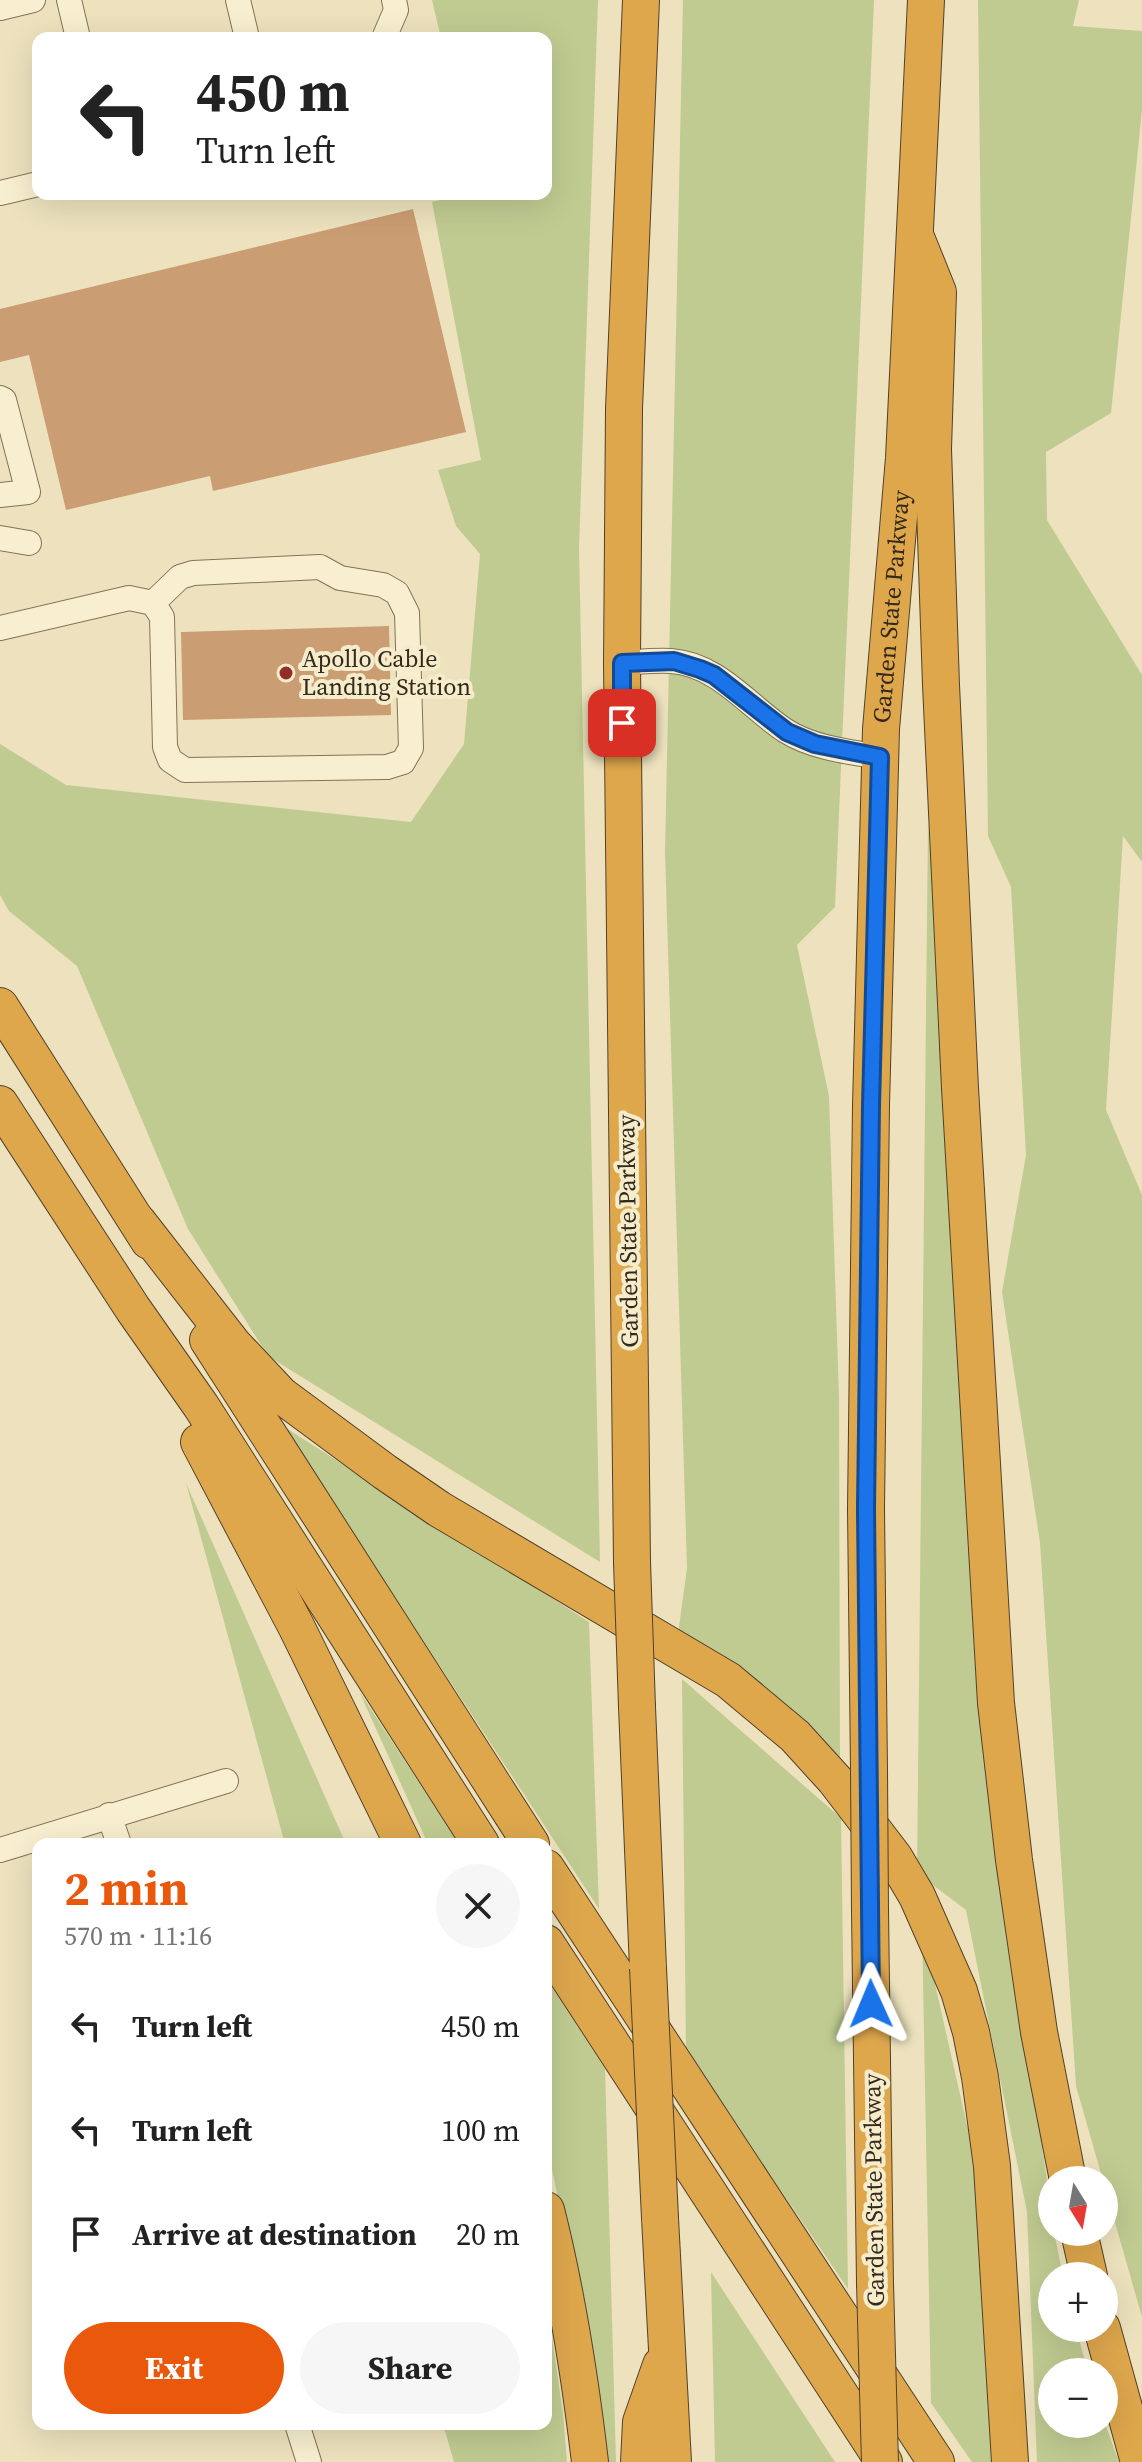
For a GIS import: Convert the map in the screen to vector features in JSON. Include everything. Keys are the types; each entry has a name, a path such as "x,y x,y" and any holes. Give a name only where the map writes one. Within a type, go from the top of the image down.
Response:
{"highway":[{"name":"Garden State Parkway","path":"641,0 624,409 622,663 632,1562 648,1968 673,2462"},
{"name":"Garden State Parkway","path":"882,2462 875,2283 870,1911 867,1415 871,1105 880,757 904,458 926,0"},
{"path":"915,235 938,292 933,449 941,685 961,1103 996,1703 1014,1860 1039,2032 1065,2166"},
{"path":"0,1006 138,1222 256,1417 527,1838"},
{"path":"5,1118 201,1406 477,1838"},
{"path":"138,1222 233,1344 281,1395 439,1509 728,1680 795,1736 835,1780 894,1857 940,1943 971,2032 992,2166 1010,2447"},
{"path":"133,1309 296,1626 400,1838"},
{"path":"552,1877 936,2462"},
{"path":"552,1952 882,2462"},
{"path":"552,2236 568,2306 590,2462"},
{"path":"1106,2342 1139,2462"},
{"path":"639,2462 641,2422 666,2352"}],"street":[{"path":"0,8 33,0"},
{"path":"69,0 77,32"},
{"path":"238,0 246,32"},
{"path":"387,32 396,10 394,0"},
{"path":"0,193 32,185"},
{"path":"0,398 4,400 28,492 0,495"},
{"path":"0,538 29,543"},
{"path":"0,628 129,598 153,603 162,617 165,747 170,760 185,770 387,767 403,762 411,748 407,613 397,593 383,585 340,578 320,567 193,573 180,577 153,603"},
{"path":"622,663 674,661 700,669 714,675 787,732 815,744 880,757"},
{"path":"37,1838 226,1781"},
{"path":"109,1815 117,1838"},
{"path":"0,1850 32,1840"},
{"path":"299,2430 309,2462"}],"green space":[{"path":"432,0 598,0 579,548 600,1562 268,1356 188,1229 77,966 9,911 0,895 0,744 66,785 411,822 464,744 480,554 456,526 438,470 481,460 432,202 552,200 552,32 440,32"},
{"path":"683,0 874,0 835,907 797,945 829,1096 839,1397 840,1767 678,1634 687,1568 665,852"},
{"path":"978,0 1079,0 1073,26 1142,31 1142,110 1111,413 1046,452 1047,520 1142,675 1142,862 1123,836 1106,1110 1142,1195 1142,2317 1118,2233 1118,2166 1099,2166 1076,2086 1040,1543 1002,1292 1026,1155 1011,887 988,836"},
{"path":"928,823 1016,1962 1045,2166 1038,2166 1038,2246 1057,2246 1060,2262 1038,2262 1038,2342 1080,2342 1084,2358 1038,2358 1038,2438 1110,2438 1119,2462 1037,2462 1027,2212 966,1910 917,1873"},
{"path":"283,1426 589,1622 599,1909"},
{"path":"186,1483 343,1838 283,1838"},
{"path":"682,1679 841,1818 848,2289 686,2051"},
{"path":"359,1691 455,1838 425,1838"},
{"path":"922,1927 977,2169 995,2462 972,2462 931,2403"},
{"path":"552,1987 605,2069 616,2462 607,2462 594,2365 552,2170"},
{"path":"711,2272 835,2462 715,2462"},
{"path":"552,2337 567,2462 454,2462 445,2430 552,2430"}],"building":[{"path":"413,209 466,432 213,491 210,476 66,510 29,355 0,362 0,309"},
{"name":"Apollo Cable Landing Station","path":"389,626 391,715 183,720 181,632"}],"place":[{"name":"Apollo Cable Landing Station","path":"286,673"}],"route":[{"path":"622,723 622,663 674,661 714,675 787,732 815,744 880,757 871,1105 866,1509 871,2004"}]}
